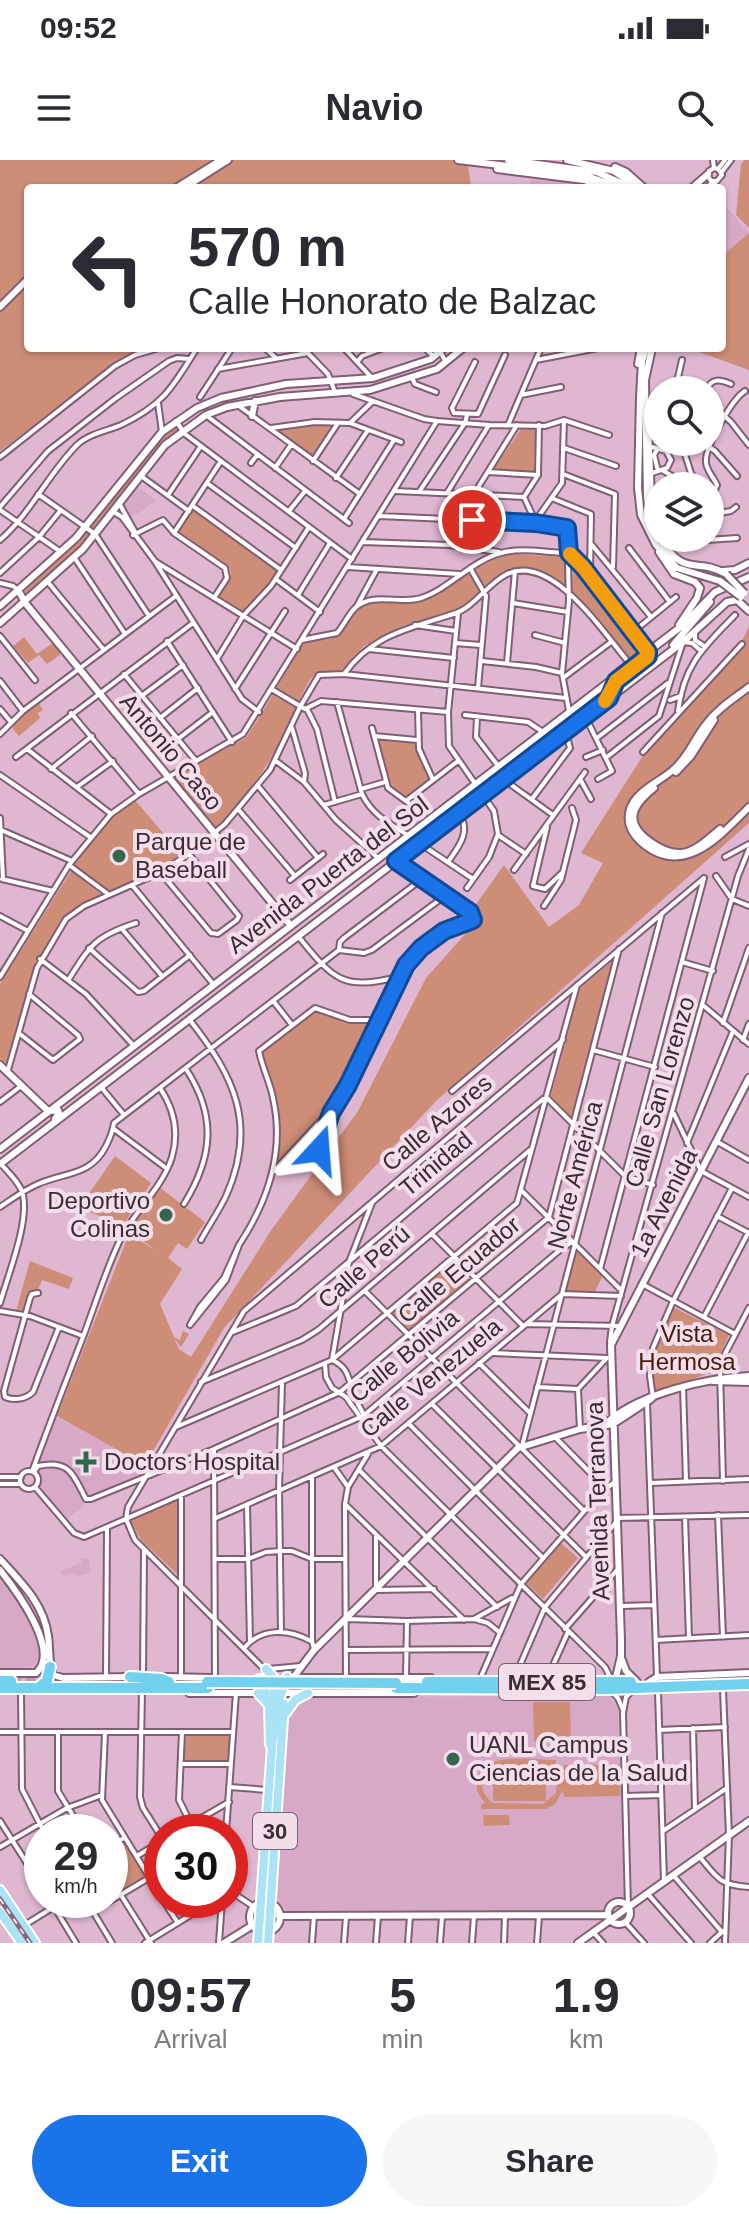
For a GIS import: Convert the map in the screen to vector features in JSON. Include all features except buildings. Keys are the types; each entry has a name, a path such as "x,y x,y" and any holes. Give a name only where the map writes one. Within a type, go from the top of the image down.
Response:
{"highway":[{"path":"36,1688 47,1681 46,1667"},
{"name":"MEX 85","path":"715,1685 749,1675"},
{"path":"130,1677 161,1679 166,1685"},
{"name":"MEX 85","path":"444,1685 513,1681 611,1684"},
{"name":"MEX 85","path":"61,1682 749,1686"},
{"name":"MEX 85","path":"0,1688 142,1689 166,1685"}],"main road":[{"path":"182,184 221,160"},
{"path":"190,184 228,160"},
{"path":"458,160 584,175 610,184"},
{"path":"509,160 597,172 622,184"},
{"path":"567,160 614,171 632,184"},
{"path":"583,160 621,170 639,184"},
{"path":"479,162 506,171 596,184"},
{"path":"697,184 715,171"},
{"path":"0,304 24,280"},
{"path":"0,606 85,527 162,432 197,408 221,398 286,384 372,378 437,352"},
{"path":"439,367 440,352"},
{"path":"441,352 448,360"},
{"path":"0,623 74,557 165,445 206,415 255,401 375,389 439,367 458,352"},
{"path":"643,352 639,503 644,526"},
{"path":"647,472 643,380 653,352"},
{"path":"339,382 344,387 342,392"},
{"path":"252,416 255,401"},
{"path":"129,471 139,478"},
{"path":"85,527 95,534"},
{"path":"662,552 666,566 674,574 695,582 700,588 678,628"},
{"path":"667,552 681,571 720,581 745,596"},
{"path":"670,552 680,562 723,572 749,563"},
{"path":"723,572 745,596 749,609"},
{"path":"648,652 715,592 749,578"},
{"path":"671,650 717,595 749,578"},
{"name":"Antonio Caso","path":"18,590 79,669 291,926"},
{"path":"671,650 731,600 740,601 749,609"},
{"name":"Avenida Puerta del Sol","path":"0,1164 671,650"},
{"name":"Avenida Puerta del Sol","path":"0,1149 543,732 616,681 647,657 648,652"},
{"path":"632,666 638,669 655,662"},
{"path":"609,686 609,698"},
{"path":"749,689 711,718 675,768 637,798 629,814 630,828 640,842 651,849 663,855 681,857 705,847 749,805"},
{"path":"591,696 587,707 593,709"},
{"path":"558,721 577,713 585,716"},
{"path":"374,877 367,878 366,874 380,859"},
{"path":"336,905 352,888 350,884 345,884"},
{"path":"192,1017 216,995 214,985"},
{"path":"148,1049 142,1048 141,1044 150,1034"},
{"path":"134,1046 140,1050 148,1049"},
{"path":"0,1065 48,1111 57,1109 59,1112 53,1122"},
{"path":"97,1075 89,1086 91,1089 100,1088"},
{"name":"1a Avenida","path":"611,1345 616,1326 642,1284 749,1078"},
{"name":"Avenida Terranova","path":"611,1345 611,1421 621,1656 611,1684"},
{"path":"268,1693 290,1678 314,1650 520,1447 611,1421 649,1400 683,1387 749,1376"},
{"path":"717,1380 749,1382"},
{"path":"0,1565 33,1597 38,1606 45,1623 49,1652 46,1667"},
{"path":"0,1565 27,1609 45,1652 49,1652"},
{"path":"8,1581 16,1582 33,1597"},
{"path":"27,1609 31,1605 38,1606"},
{"path":"41,1637 46,1667 58,1677 143,1676 210,1683 262,1676 349,1677 399,1683"},
{"path":"621,1656 626,1671 658,1692 715,1685"},
{"path":"301,1666 309,1677"},
{"path":"0,1673 32,1673 46,1667"},
{"path":"645,1683 749,1675"},
{"path":"262,1676 280,1720"},
{"path":"262,1676 280,1758"},
{"path":"262,1676 255,1687 268,1693"},
{"path":"309,1677 305,1685 309,1693"},
{"path":"349,1677 346,1685 351,1693"},
{"path":"166,1685 176,1693 436,1693 444,1685"},
{"path":"268,1693 269,1742 272,1746"},
{"path":"280,1720 292,1703 309,1693"},
{"name":"30","path":"268,1943 269,1931 262,1905 266,1807 272,1746 280,1720"},
{"name":"30","path":"258,1943 256,1928 276,1820 280,1720"},
{"path":"266,1807 272,1819 276,1820"},
{"path":"578,1943 609,1917 628,1907 749,1821"},
{"path":"0,1890 35,1943"},
{"path":"221,1943 256,1928 269,1931 278,1924 276,1908 262,1905"},
{"path":"279,1916 599,1915 609,1917 615,1923 625,1922 630,1915 628,1907"},
{"path":"0,1912 19,1943"},
{"path":"599,1915 600,1926"},
{"path":"0,1920 19,1943"}],"street":[{"path":"713,160 715,171 720,180 714,182 709,180 715,171 728,160"},
{"path":"0,457 115,366 143,352"},
{"path":"0,540 18,524 80,442 123,424 158,403 174,386 194,352"},
{"path":"200,397 229,352"},
{"path":"269,352 276,358"},
{"path":"348,352 372,378"},
{"path":"358,361 372,352"},
{"path":"508,425 539,352"},
{"path":"536,360 577,352"},
{"path":"218,369 308,353 339,382 342,392 424,419 489,425 539,425 564,420 609,435"},
{"path":"475,362 452,412 476,415 479,412 505,355"},
{"path":"61,552 18,524 0,508 48,451 169,361 190,359"},
{"path":"678,376 682,360"},
{"path":"412,377 418,386 436,392"},
{"path":"724,382 731,384"},
{"path":"521,395 561,387"},
{"path":"350,423 372,401 375,389"},
{"path":"748,392 739,394 724,416 749,445"},
{"path":"158,403 162,432"},
{"path":"237,405 360,494"},
{"path":"419,492 462,424 464,414"},
{"path":"206,415 349,523"},
{"path":"536,521 560,489 564,420"},
{"path":"176,421 182,431 201,446 352,559"},
{"path":"0,977 71,863 111,814 168,776 243,734 437,421"},
{"path":"270,429 297,423 350,423 401,442"},
{"path":"313,461 338,423"},
{"path":"447,493 489,425"},
{"path":"473,494 517,425"},
{"path":"524,497 538,475 539,425"},
{"path":"336,478 368,430"},
{"path":"344,519 394,440"},
{"path":"275,468 291,445"},
{"path":"168,495 201,446"},
{"path":"564,448 616,466"},
{"path":"251,463 257,455"},
{"path":"654,456 664,472"},
{"path":"669,456 673,472"},
{"path":"718,456 737,476"},
{"path":"174,533 221,461"},
{"path":"655,472 670,465"},
{"path":"241,476 247,468"},
{"path":"488,472 538,475"},
{"path":"563,474 615,494 613,567"},
{"path":"139,478 189,511"},
{"path":"207,483 296,548"},
{"path":"288,512 305,491"},
{"path":"394,491 524,497"},
{"path":"38,494 85,527"},
{"path":"524,497 536,521"},
{"path":"554,498 590,513 590,576"},
{"path":"119,503 135,536"},
{"path":"193,506 281,570"},
{"path":"724,512 736,507"},
{"path":"0,573 39,537 61,510"},
{"path":"113,511 122,517 154,560 235,689 246,703 259,712"},
{"path":"379,516 536,521 565,526 569,531 569,594 562,676 569,713"},
{"path":"135,536 160,519 174,533 227,571 227,578 214,598"},
{"path":"449,545 450,519"},
{"path":"217,660 243,616 276,579 309,527"},
{"path":"95,534 149,616"},
{"path":"724,538 737,538"},
{"path":"363,542 449,545 501,553 569,553 648,652"},
{"path":"298,595 330,543"},
{"path":"591,544 651,617"},
{"path":"629,548 670,602"},
{"path":"356,608 376,599 423,597 501,553"},
{"path":"74,557 125,634"},
{"path":"154,560 297,649"},
{"path":"347,567 461,574"},
{"path":"470,568 486,596 478,688"},
{"path":"302,640 337,633 356,608 377,569"},
{"path":"164,577 170,570"},
{"path":"344,674 366,649 414,625 458,613 504,575 525,570 541,573 557,582 632,666"},
{"path":"507,663 515,571"},
{"path":"276,579 320,612"},
{"path":"47,581 104,650"},
{"path":"0,583 18,590"},
{"path":"0,734 23,711 176,596"},
{"path":"633,632 676,597"},
{"path":"513,603 568,612"},
{"path":"235,689 285,611"},
{"path":"458,613 448,712 449,746 494,811 498,834 489,857 467,888"},
{"path":"678,714 680,695 691,666 702,648 735,615"},
{"path":"16,757 193,623"},
{"path":"414,625 456,631"},
{"path":"308,630 315,638"},
{"path":"694,641 696,630"},
{"path":"535,635 565,643"},
{"path":"0,636 35,680"},
{"path":"167,641 232,742"},
{"path":"607,757 659,716 683,642 694,641 702,648"},
{"path":"480,661 507,663 562,676 611,642"},
{"path":"455,643 482,645"},
{"path":"643,752 742,644"},
{"path":"366,649 454,658"},
{"path":"142,695 183,665"},
{"path":"124,674 196,761"},
{"path":"8,1070 40,959 70,915 108,894 161,872 215,833 258,786 276,761 300,707 319,675 344,674 566,698"},
{"path":"0,681 23,711"},
{"path":"597,738 669,682"},
{"path":"160,718 198,688"},
{"path":"273,690 307,709"},
{"path":"680,695 688,702"},
{"path":"670,700 680,695"},
{"path":"307,709 318,701 448,712"},
{"path":"337,702 361,792 372,811 409,836"},
{"path":"0,709 11,722"},
{"path":"307,709 320,739 335,802"},
{"path":"418,710 417,740 423,762 433,780"},
{"path":"178,739 213,712"},
{"path":"71,713 139,794"},
{"path":"465,715 528,722 543,732"},
{"path":"477,716 476,737 499,767"},
{"path":"585,716 612,772 598,779"},
{"path":"292,728 305,773 304,782"},
{"path":"372,728 385,782 391,791 408,802 458,761"},
{"path":"532,799 570,748 565,731"},
{"path":"51,769 92,736"},
{"path":"374,736 417,740"},
{"path":"27,749 111,814"},
{"path":"586,757 603,750"},
{"path":"77,787 113,761"},
{"path":"276,761 304,782 346,830 380,859"},
{"path":"514,870 585,772"},
{"path":"0,775 90,837"},
{"path":"503,779 553,815"},
{"path":"580,779 591,799"},
{"path":"324,805 385,782"},
{"path":"238,809 292,878 321,856 258,786"},
{"path":"544,906 559,886 576,820 572,808"},
{"path":"448,862 465,834 459,812"},
{"path":"0,818 1,878 53,891"},
{"path":"549,822 533,886 545,889 562,873"},
{"path":"1,830 71,863 108,894"},
{"path":"498,834 526,854"},
{"path":"419,843 473,879"},
{"path":"725,857 749,846"},
{"name":"Calle San Lorenzo","path":"616,1326 622,1294 749,846"},
{"path":"161,872 211,933 218,934 239,916 189,854"},
{"path":"273,1172 331,1113 348,1085 398,977 411,957 451,928 473,920 470,912 396,861"},
{"path":"716,876 732,899 749,906"},
{"path":"452,1091 704,878 600,1269"},
{"path":"339,950 344,938 422,879"},
{"path":"132,885 214,985"},
{"path":"0,1207 40,1183 91,1166 100,1157 114,1129 113,1124 339,950 364,953 372,950 446,895"},
{"name":"Norte América","path":"520,1447 662,913"},
{"path":"0,916 28,931"},
{"path":"69,979 98,938 136,923"},
{"path":"121,928 162,976"},
{"path":"298,936 335,976 365,984 398,977"},
{"path":"89,948 138,992 144,991 190,955"},
{"path":"723,1023 749,948"},
{"name":"Calle Ecuador","path":"33,1472 38,1466 63,1465 88,1500 214,1449 340,1392 549,1217 619,949"},
{"path":"40,959 69,979 112,1019 134,1046"},
{"path":"682,962 713,971"},
{"path":"174,1428 332,1360 517,1203 577,985"},
{"path":"19,1033 53,1060 80,1039 29,994"},
{"path":"273,1001 292,1025"},
{"path":"704,1006 749,1044"},
{"path":"239,1245 226,1280 191,1326 200,1307 224,1278 239,1245 262,1204 273,1172 277,1142 275,1110 259,1053 315,1008 350,1020 377,1020"},
{"path":"192,1017 229,1076 236,1095 242,1131 233,1179 201,1240"},
{"path":"743,1040 749,1024"},
{"path":"687,1143 733,1031"},
{"name":"Calle Azores","path":"126,1519 128,1507 200,1382 250,1305 563,1040"},
{"path":"593,1050 655,1067"},
{"path":"184,1204 195,1187 205,1160 208,1131 202,1097 185,1068"},
{"path":"0,1102 23,1084"},
{"path":"100,1088 124,1115"},
{"path":"33,1472 122,1237 167,1169 175,1144 175,1131 171,1109 160,1088"},
{"path":"547,1098 625,1176 653,1185"},
{"name":"Trinidad","path":"232,1332 296,1306 535,1104 547,1098"},
{"path":"319,1150 331,1113"},
{"path":"673,1113 701,1171 749,1197"},
{"path":"114,1129 167,1169"},
{"path":"716,1141 748,1159"},
{"name":"Calle Perú","path":"200,1382 302,1340 340,1313 532,1148"},
{"path":"0,1164 23,1192 20,1231 0,1303"},
{"path":"628,1907 623,1712 627,1695 645,1683 656,1640 650,1359 673,1301 732,1188"},
{"path":"522,1191 622,1294"},
{"path":"332,1360 349,1262 373,1201"},
{"path":"704,1317 749,1233 717,1216"},
{"path":"432,1234 524,1325 616,1326"},
{"name":"Calle Bolivia","path":"35,1487 78,1536 84,1537 363,1418 498,1301 566,1245 575,1243"},
{"path":"642,1284 736,1334"},
{"path":"365,1291 584,1511"},
{"path":"38,1293 31,1296 4,1391 5,1397 26,1398 33,1392 59,1327"},
{"path":"562,1294 622,1294"},
{"name":"Calle Venezuela","path":"216,1518 381,1446 562,1294"},
{"path":"723,1481 717,1380 725,1354 749,1308"},
{"path":"0,1311 25,1316 83,1336"},
{"path":"491,1353 609,1357"},
{"path":"580,1429 578,1389 609,1357"},
{"path":"332,1360 342,1366 349,1376 363,1418"},
{"path":"479,1363 529,1412"},
{"path":"325,1364 326,1377 332,1388 340,1392 363,1418 381,1446 608,1670 623,1712"},
{"path":"281,1631 279,1490 282,1382"},
{"path":"537,1387 578,1389"},
{"path":"683,1387 686,1482"},
{"path":"432,1404 586,1557"},
{"path":"409,1424 543,1558"},
{"path":"555,1437 605,1488"},
{"path":"210,1683 215,1621 214,1449"},
{"path":"349,1677 345,1504 348,1487 368,1454"},
{"path":"334,1467 348,1487"},
{"path":"359,1470 497,1607"},
{"path":"0,1477 21,1477 27,1471 33,1472 38,1479 35,1487 29,1488 0,1484"},
{"path":"312,1476 314,1650"},
{"path":"21,1477 22,1485"},
{"path":"651,1483 749,1479"},
{"path":"479,1682 521,1584 605,1488 615,1482"},
{"path":"181,1497 181,1678"},
{"path":"345,1504 464,1620"},
{"path":"247,1505 250,1641"},
{"path":"718,1515 723,1637"},
{"path":"513,1681 545,1607 616,1520 749,1515"},
{"path":"685,1517 689,1638"},
{"path":"126,1519 131,1535 244,1648 262,1676 301,1666"},
{"path":"106,1677 107,1527"},
{"path":"376,1534 376,1590 434,1589"},
{"path":"143,1676 144,1550"},
{"path":"215,1559 248,1559 266,1552 292,1551 312,1559 345,1559"},
{"path":"546,1682 566,1631 618,1568"},
{"path":"474,1619 514,1597"},
{"path":"620,1606 654,1605"},
{"path":"346,1620 474,1619 488,1623 499,1632"},
{"path":"399,1683 406,1651 407,1621"},
{"path":"244,1648 250,1641 270,1632 281,1631 312,1641"},
{"path":"656,1640 749,1635"},
{"path":"346,1650 492,1649"},
{"path":"715,1685 725,1727 729,1835 725,1943"},
{"path":"21,1688 22,1789 34,1814"},
{"path":"142,1689 141,1803 147,1814"},
{"path":"658,1692 664,1881"},
{"path":"228,1814 236,1693"},
{"path":"659,1730 725,1727"},
{"path":"693,1728 695,1809"},
{"path":"0,1732 233,1732"},
{"path":"58,1732 58,1791 71,1814"},
{"path":"182,1732 179,1800 185,1814"},
{"path":"105,1733 102,1795 110,1814"},
{"path":"181,1764 231,1764"},
{"path":"230,1787 267,1790"},
{"path":"663,1831 727,1788"},
{"path":"56,1814 102,1795"},
{"path":"626,1796 661,1795"},
{"path":"208,1814 229,1802"},
{"path":"0,1821 24,1858"},
{"path":"0,1847 24,1832"},
{"path":"128,1844 144,1870"},
{"path":"136,1857 144,1851"},
{"path":"699,1856 718,1880 729,1886 749,1887"},
{"path":"673,1874 724,1930"},
{"path":"647,1893 691,1943"},
{"path":"248,1899 262,1905"},
{"path":"128,1907 149,1942 186,1918"},
{"path":"312,1943 314,1916"},
{"path":"376,1943 378,1916"},
{"path":"408,1943 410,1916"},
{"path":"472,1943 474,1916"},
{"path":"504,1943 505,1916"},
{"path":"537,1943 539,1916"},
{"path":"344,1943 346,1917"},
{"path":"440,1943 442,1917"},
{"path":"23,1926 36,1918"},
{"path":"61,1918 76,1943"},
{"path":"97,1918 112,1943"},
{"path":"175,1918 178,1923"},
{"path":"221,1943 222,1918"},
{"path":"625,1922 644,1943"},
{"path":"710,1943 724,1930"},
{"path":"593,1932 603,1943"}],"shaded area":[{"path":"530,180 586,184 530,184"},
{"path":"726,207 749,233 726,253"},
{"path":"137,486 156,501 131,518 123,503"},
{"name":"Doctors Hospital","path":"53,1415 109,1444 145,1469 145,1473 88,1497 82,1507 66,1520 40,1486 36,1470"},
{"path":"81,1558 89,1558 90,1573 63,1576 61,1571 81,1563"},
{"path":"0,1576 15,1593 37,1631 40,1660 34,1667 0,1668"},
{"name":"UANL Campus Ciencias de la Salud","path":"609,1696 618,1709 625,1897 612,1902 602,1911 287,1912 277,1897 289,1714 299,1702 310,1697"}],"green space":[{"path":"0,160 467,160 471,184 24,184 24,352 134,352 0,451"},
{"path":"744,160 749,160 749,228 736,215"},
{"path":"749,233 749,370 699,352 726,352 726,253"},
{"path":"175,425 179,430 169,438 82,548 30,593 26,593 23,587 59,556 164,433"},
{"path":"298,425 335,425 313,459 274,430"},
{"path":"521,429 538,430 537,474 492,471"},
{"path":"193,508 278,571 270,586 241,613 217,598 231,575 230,568 177,533"},
{"path":"499,556 566,557 567,584 565,586 543,573 524,569 505,573 484,586 474,570"},
{"path":"573,562 645,652 630,663 572,593"},
{"path":"470,572 481,590 457,611 403,626 364,646 340,672 322,672 312,677 298,703 276,689 304,641 335,637 365,605 422,601"},
{"path":"749,626 749,823 436,1101 224,1328 145,1465 57,1416 129,1234 155,1250 127,1228 158,1186 205,1222 187,1249 178,1243 168,1258 182,1269 160,1304 174,1337 180,1340 183,1331 189,1334 181,1347 174,1338 179,1349 191,1357 272,1229 358,1111 426,978 475,923 471,911 504,865 549,927 579,905 603,863 581,853 642,757 737,652"},
{"path":"24,637 37,654 53,643 61,654 47,664 39,655 28,663 13,646"},
{"path":"273,695 296,708 295,711 261,774 215,830 171,777 246,738"},
{"path":"38,702 43,710 38,713 40,718 19,736 13,729 15,722"},
{"path":"376,739 416,742 430,779 405,799 388,780"},
{"path":"134,799 182,855 149,876 108,891 73,864 110,818"},
{"path":"71,871 103,896 67,914 36,962 7,1064 0,1059 0,984"},
{"path":"616,958 573,1121 550,1100 580,988"},
{"path":"317,1010 341,1019 371,1022 341,1093 328,1112 278,1164 277,1109 260,1053"},
{"name":"Deportivo Colinas","path":"115,1156 151,1183 123,1225 79,1208"},
{"path":"577,1250 602,1277 595,1292 565,1291"},
{"path":"453,1260 470,1280 409,1333 389,1314"},
{"path":"30,1261 73,1278 69,1289 42,1280 38,1290 30,1293 24,1313 16,1311"},
{"name":"Vista Hermosa","path":"673,1307 729,1335 712,1372 654,1393 651,1365"},
{"path":"179,1499 178,1575 141,1540 131,1522"},
{"path":"561,1543 578,1558 543,1599 526,1583"},
{"path":"533,1702 570,1702 571,1741 534,1741"},
{"path":"185,1735 230,1736 229,1761 184,1762"},
{"path":"523,1758 556,1760 555,1767 563,1780 564,1765 620,1764 620,1796 564,1797 563,1790 555,1804 546,1809 481,1809 481,1804 485,1803 478,1792 477,1780 489,1764","holes":["499,1765 546,1766 557,1776 556,1793 543,1804 493,1803 484,1793 484,1776"]},
{"path":"493,1768 546,1768 546,1801 493,1801"},
{"path":"483,1815 509,1815 510,1825 484,1826"},
{"path":"128,1847 144,1873 144,1880 128,1890"}],"tunnel":[{"path":"11,1681 61,1682"}],"railway":[{"path":"0,1899 30,1943"}],"slow traffic":[{"path":"570,554 648,652 647,657 616,681 605,701"}],"place":[{"name":"Parque de Baseball","path":"119,856"},
{"name":"Deportivo Colinas","path":"166,1215"},
{"name":"Doctors Hospital","path":"86,1462"},
{"name":"UANL Campus Ciencias de la Salud","path":"453,1759"}],"route":[{"path":"319,1150 331,1113 348,1085 398,977 411,957 444,931 473,920 470,912 396,861 609,698 616,681 648,656 583,567 569,553 567,528 562,525 472,520"}]}
